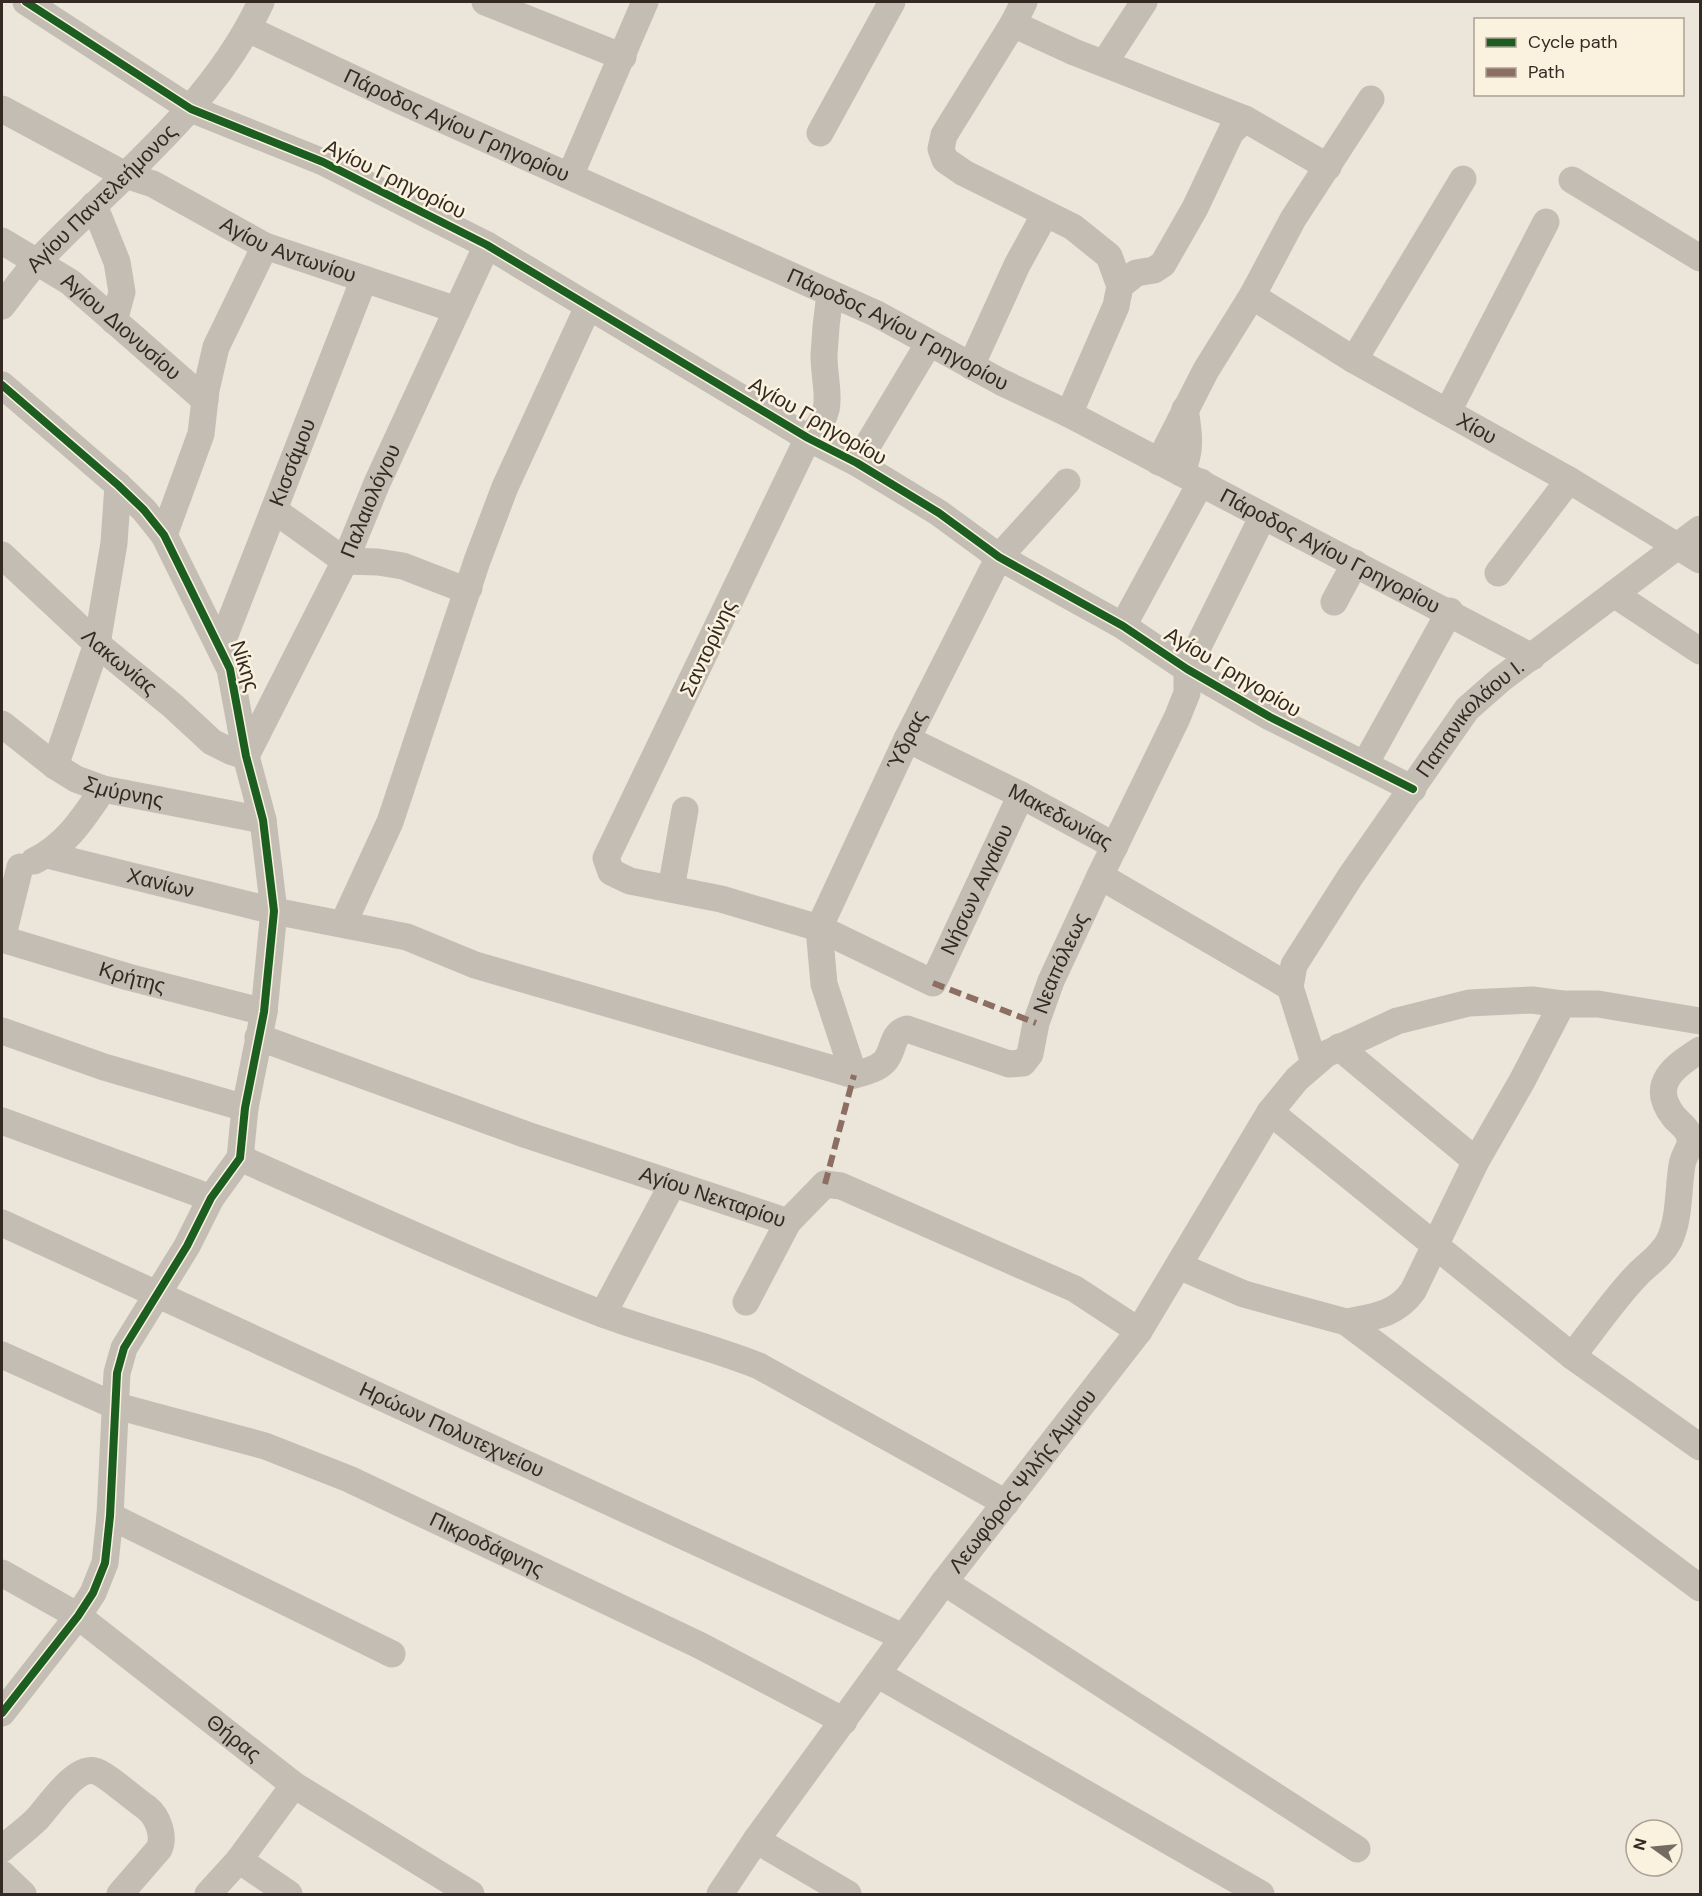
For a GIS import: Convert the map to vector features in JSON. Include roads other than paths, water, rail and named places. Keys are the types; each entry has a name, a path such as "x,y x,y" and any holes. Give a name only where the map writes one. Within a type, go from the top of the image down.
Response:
{"street":[{"name":"Αγίου Γρηγορίου","path":"26,2 191,108 323,162 487,245 808,438 857,463 939,513 999,557 1123,626 1187,669 1270,717 1413,789"},
{"name":"Αγίου Παντελεήμονος","path":"2,306 37,262 191,108 248,29 261,2"},
{"path":"485,2 623,57"},
{"path":"570,176 645,2"},
{"path":"820,133 892,2"},
{"path":"1106,62 1144,2"},
{"path":"1120,286 1108,256 1072,227 945,160 941,148 944,135 1019,13 1074,52 1106,62 1245,119 1328,166"},
{"name":"Πάροδος Αγίου Γρηγορίου","path":"248,29 877,314 971,366 1069,414 1532,657"},
{"path":"1123,626 1180,472 1189,458 1189,436 1185,410 1252,296 1293,219 1371,99"},
{"name":"Αγίου Αντωνίου","path":"2,109 125,175 153,183 265,246 457,310"},
{"path":"1069,414 1107,330 1120,286 1136,273 1154,270 1163,264 1195,208 1230,132 1245,119"},
{"path":"1354,360 1463,179"},
{"path":"1572,180 1701,258"},
{"path":"94,205 117,262 122,292 114,321"},
{"path":"971,366 1017,265 1045,214"},
{"path":"1448,411 1546,222"},
{"name":"Αγίου Διονυσίου","path":"2,241 70,282 205,400"},
{"name":"Παλαιολόγου","path":"246,756 345,561 377,483 487,245"},
{"path":"164,535 201,434 216,346 265,246"},
{"name":"Κισσάμου","path":"221,645 364,279"},
{"name":"Σαντορίνης","path":"671,890 611,872 606,858 808,438 820,427 828,407 824,359 830,294"},
{"name":"Χίου","path":"1252,296 1354,360 1569,480 1701,560"},
{"path":"343,924 390,822 477,561 505,487 588,307"},
{"path":"857,463 936,347 990,323"},
{"name":"Νίκης","path":"2,385 118,485 144,510 164,535 221,645 239,703 246,756 263,820 274,910 261,1025 244,1108 240,1158"},
{"path":"1498,573 1569,480"},
{"name":"Ύδρας","path":"819,928 907,739 999,557 1067,482"},
{"path":"55,766 96,644 114,543 118,485"},
{"path":"274,510 345,561 378,561 404,566 460,588 469,588"},
{"path":"1115,846 1177,718 1187,693 1187,669 1263,516"},
{"name":"Παπανικολάου Ι.","path":"1290,987 1294,965 1350,877 1467,709 1500,680 1701,529"},
{"name":"Λακωνίας","path":"2,555 96,644 173,706 212,742 246,756"},
{"path":"1334,602 1355,563"},
{"path":"1614,594 1701,651"},
{"path":"1365,764 1450,612"},
{"name":"Σμύρνης","path":"2,724 55,766 76,779 103,789 263,820"},
{"name":"Μακεδωνίας","path":"907,739 1021,795 1115,846 1100,876 1290,987"},
{"path":"2,939 10,863 47,855 80,822 103,789"},
{"name":"Νήσων Αιγαίου","path":"819,928 933,983 1021,795"},
{"path":"685,810 671,890 721,899 819,928 824,984 854,1075"},
{"name":"Χανίων","path":"47,855 274,910 407,937 474,965 854,1075"},
{"name":"Νεαπόλεως","path":"854,1075 882,1064 888,1057 895,1037 900,1031 907,1029 1009,1064 1023,1063 1030,1054 1036,1023 1051,981 1100,876"},
{"name":"Κρήτης","path":"2,939 128,977 261,1025"},
{"path":"1290,987 1314,1063"},
{"name":"Λεωφόρος Ψιλής Άμμου","path":"720,1894 756,1840 844,1722 903,1637 1139,1331 1270,1112 1296,1079 1314,1063 1339,1047 1398,1021 1469,1003 1532,1000 1562,1004 1598,1004 1701,1021"},
{"path":"1346,1322 1383,1316 1404,1304 1417,1283 1476,1161 1522,1081 1562,1004"},
{"name":"Αγίου Νεκταρίου","path":"261,1025 672,1185 788,1222 825,1184 841,1186 1075,1288 1139,1331"},
{"path":"2,1031 105,1067 244,1108"},
{"path":"1339,1047 1476,1161"},
{"path":"1572,1356 1638,1274 1658,1258 1670,1239 1682,1161 1690,1143 1686,1128 1674,1117 1665,1101 1664,1086 1671,1072 1686,1057 1701,1050"},
{"path":"1270,1112 1572,1356 1701,1447"},
{"path":"2,1121 211,1198"},
{"path":"2,1713 78,1616 93,1593 105,1563 110,1516 113,1405 117,1373 124,1348 158,1297 211,1198 240,1158 481,1264 603,1314 720,1350 759,1366 1006,1503"},
{"path":"603,1314 672,1185"},
{"path":"746,1302 788,1222"},
{"name":"Ηρώων Πολυτεχνείου","path":"2,1223 158,1297 537,1466 903,1637"},
{"path":"1179,1266 1244,1294 1346,1322 1701,1588"},
{"name":"Πικροδάφνης","path":"2,1355 113,1405 265,1446 349,1479 689,1641 844,1722"},
{"path":"110,1516 392,1653"},
{"name":"Θήρας","path":"2,1573 78,1616 294,1785 471,1894"},
{"path":"944,1582 1357,1849"},
{"path":"877,1674 1261,1894"},
{"path":"2,1849 36,1820 69,1782 84,1771 95,1771 151,1811 163,1840 159,1849 120,1894"},
{"path":"208,1894 239,1860 294,1785"},
{"path":"756,1840 848,1894"},
{"path":"239,1860 289,1894"},
{"path":"2,1874 24,1894"}]}
